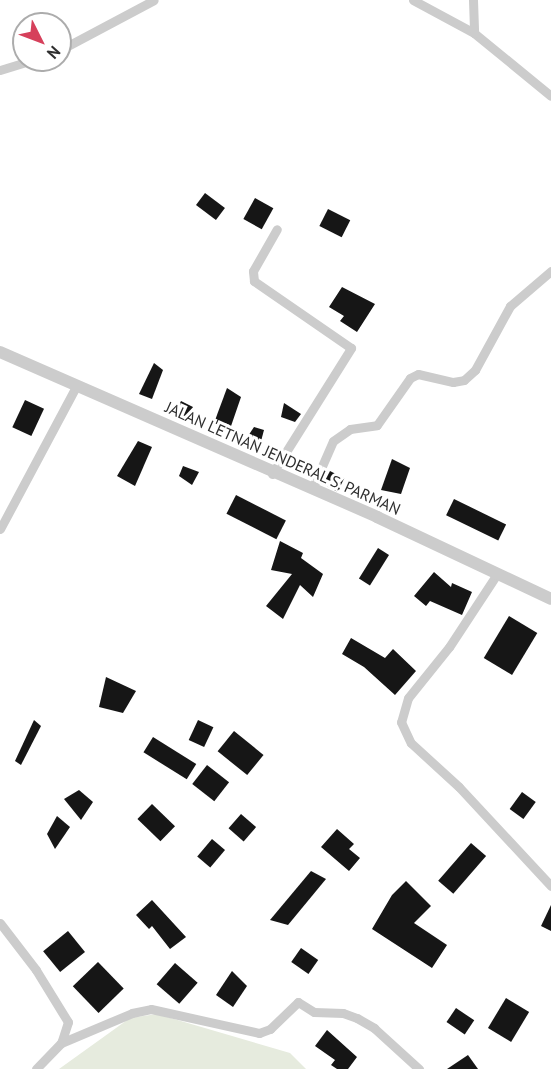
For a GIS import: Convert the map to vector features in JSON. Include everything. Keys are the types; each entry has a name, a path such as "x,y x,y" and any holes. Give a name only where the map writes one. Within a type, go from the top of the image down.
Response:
{"street":[{"path":"72,44 154,0"},
{"path":"413,0 474,33 551,96"},
{"path":"474,0 474,33"},
{"path":"272,474 351,348 254,281 253,271 277,229"},
{"path":"312,489 333,441 350,429 377,425 410,378 418,374 453,382 464,380 475,370 510,306 551,271"},
{"name":"JALAN LETNAN JENDERAL S. PARMAN","path":"0,352 272,474 312,489 551,599"},
{"path":"0,530 77,385"},
{"path":"497,574 449,647 408,698 401,722 411,743 459,787 551,886"},
{"path":"0,923 65,1012 68,1022 61,1043"},
{"path":"36,1069 61,1043 132,1013 151,1009 259,1033 270,1029 298,1002 314,1012 342,1013 357,1018 374,1028 419,1069"}],"shaded area":[{"path":"157,1014 290,1053 306,1069 59,1069 130,1018"}],"building":[{"path":"205,193 225,208 216,220 196,205"},
{"path":"255,198 273,208 262,229 243,219"},
{"path":"328,209 350,220 342,237 319,226"},
{"path":"342,287 375,304 357,332 340,321 344,316 329,307"},
{"path":"154,363 163,370 152,399 139,394"},
{"path":"227,388 241,397 230,429 214,423"},
{"path":"25,400 44,409 31,436 12,427"},
{"path":"181,401 193,407 187,417 175,413"},
{"path":"284,403 301,414 295,422 281,417"},
{"path":"254,427 264,430 260,445 246,439"},
{"path":"138,441 152,447 135,486 117,476"},
{"path":"392,459 410,468 401,494 381,490"},
{"path":"183,466 199,472 192,485 179,476"},
{"path":"330,471 344,478 337,492 323,484"},
{"path":"236,495 286,520 276,539 226,514"},
{"path":"454,499 506,524 498,541 446,515"},
{"path":"280,541 303,553 301,558 323,574 313,597 300,585 283,619 266,606 292,574 271,570"},
{"path":"378,548 389,555 370,585 359,579"},
{"path":"434,572 451,587 452,583 472,592 462,615 430,601 426,606 414,596"},
{"path":"509,616 537,633 512,675 484,658"},
{"path":"351,638 385,658 393,649 416,671 395,695 364,667 342,654"},
{"path":"106,677 136,691 123,713 99,707"},
{"path":"34,720 41,726 21,765 15,761"},
{"path":"198,720 213,727 204,747 189,740"},
{"path":"234,731 264,755 247,775 218,751"},
{"path":"153,737 196,764 187,779 143,752"},
{"path":"207,765 229,782 214,801 192,784"},
{"path":"79,790 93,802 81,820 64,799"},
{"path":"522,792 536,802 523,819 510,809"},
{"path":"152,804 175,826 160,841 137,819"},
{"path":"241,814 256,827 244,841 229,828"},
{"path":"57,816 70,827 55,849 47,834"},
{"path":"337,829 354,844 349,849 360,858 349,871 321,847"},
{"path":"212,839 225,850 210,868 197,857"},
{"path":"471,843 486,856 453,894 438,881"},
{"path":"311,871 326,879 288,925 270,920"},
{"path":"406,881 431,906 414,923 447,945 432,968 372,929 392,895"},
{"path":"152,900 186,937 170,949 152,926 149,929 136,915"},
{"path":"551,905 551,931 541,926"},
{"path":"68,931 85,952 60,972 43,951"},
{"path":"301,948 318,960 308,974 291,962"},
{"path":"98,962 124,989 99,1013 73,986"},
{"path":"175,963 198,983 179,1004 157,984"},
{"path":"232,971 247,986 233,1007 216,995"},
{"path":"506,998 529,1012 511,1042 488,1028"},
{"path":"456,1008 474,1020 465,1034 446,1022"},
{"path":"327,1030 357,1057 348,1069 337,1069 331,1065 335,1060 315,1046"},
{"path":"468,1055 478,1069 447,1069"}]}
